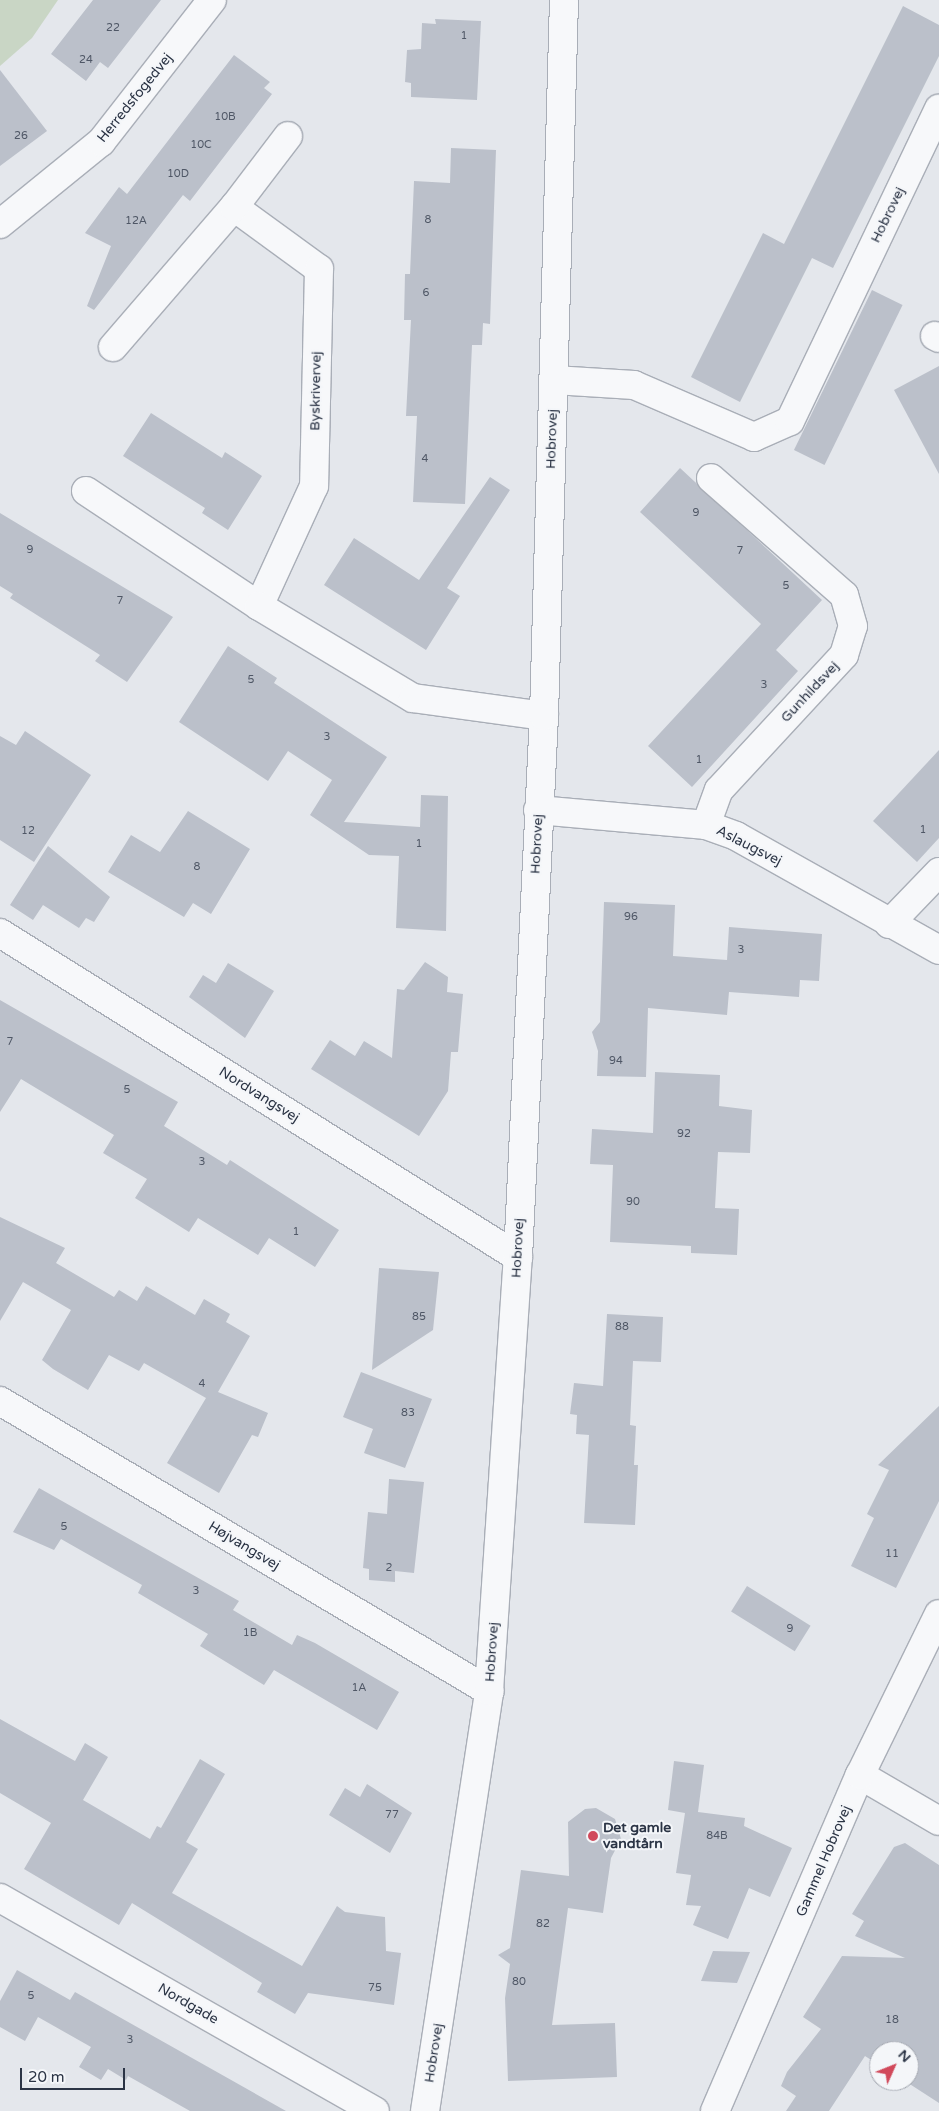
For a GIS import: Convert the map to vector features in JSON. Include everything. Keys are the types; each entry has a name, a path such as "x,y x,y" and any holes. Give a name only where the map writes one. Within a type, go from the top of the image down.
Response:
{"street":[{"name":"Herredsfogedvej","path":"0,224 101,142 212,0"},
{"name":"Hobrovej","path":"425,2111 489,1691 518,1257 544,716 564,0"},
{"name":"Hobrovej","path":"554,380 634,386 754,436 790,421 939,109"},
{"path":"113,347 234,207 288,136"},
{"name":"Byskrivervej","path":"234,207 319,269 314,486 258,606"},
{"name":"Gunhildsvej","path":"706,824 719,790 844,655 853,626 844,595 710,478"},
{"path":"86,491 258,606 413,698 544,716"},
{"name":"Aslaugsvej","path":"538,810 706,824 736,836 889,924 939,950"},
{"path":"889,924 939,872"},
{"name":"Nordvangsvej","path":"0,933 518,1257"},
{"name":"Højvangsvej","path":"0,1400 489,1691"},
{"name":"Gammel Hobrovej","path":"715,2111 860,1775 939,1614"},
{"path":"860,1775 939,1821"},
{"name":"Nordgade","path":"0,1898 375,2111"}],"green space":[{"path":"0,0 58,0 32,38 0,66"}],"building":[{"path":"93,0 161,0 108,68 100,62 86,81 51,54"},
{"path":"903,6 939,25 939,56 833,268 812,258 740,402 691,377 763,233 784,244"},
{"path":"435,19 481,21 477,100 411,97 411,83 405,82 407,50 421,49 422,23 436,24"},
{"path":"234,55 270,82 264,88 272,94 190,201 183,195 94,310 87,306 111,246 85,233 119,187 127,194"},
{"path":"0,70 47,131 0,166"},
{"path":"451,148 496,150 490,324 483,323 482,345 472,345 465,504 413,502 417,416 406,416 411,320 404,320 405,274 410,274 414,181 450,183"},
{"path":"872,290 903,305 825,465 794,450"},
{"path":"939,366 939,474 894,390"},
{"path":"151,413 222,458 225,452 262,476 228,530 202,513 205,508 123,456"},
{"path":"680,468 822,600 776,650 798,671 692,787 648,746 761,624 640,512"},
{"path":"490,477 510,490 447,588 460,596 426,650 324,585 354,538 419,580"},
{"path":"0,513 173,617 127,682 95,661 100,655 10,598 13,594 0,586"},
{"path":"228,646 277,678 274,683 387,757 344,822 420,827 421,795 448,796 446,931 396,928 399,856 369,855 310,815 332,780 288,751 268,781 179,722"},
{"path":"25,731 91,775 34,862 0,840 0,736 16,745"},
{"path":"939,750 939,838 917,862 873,821"},
{"path":"188,811 250,849 211,914 193,903 184,917 108,872 131,835 160,852"},
{"path":"48,846 110,897 94,922 86,918 79,928 43,905 33,920 10,905"},
{"path":"604,902 675,905 673,956 727,960 729,927 822,934 819,981 800,980 799,997 729,992 727,1015 648,1008 646,1077 597,1076 598,1051 592,1032 600,1022"},
{"path":"425,962 448,977 447,992 463,994 458,1052 451,1052 448,1091 419,1136 311,1069 330,1040 355,1056 364,1041 392,1058 397,989 404,990"},
{"path":"228,963 274,991 245,1038 189,997 203,975 216,983"},
{"path":"0,1000 178,1102 164,1126 227,1165 230,1160 339,1230 315,1267 269,1238 258,1255 198,1218 189,1232 135,1198 147,1179 103,1153 114,1135 21,1079 0,1112"},
{"path":"655,1072 720,1075 719,1106 752,1110 750,1153 718,1152 715,1208 739,1209 737,1255 691,1253 691,1246 610,1242 613,1165 590,1164 592,1129 653,1133"},
{"path":"0,1217 65,1248 56,1263 114,1297 119,1290 137,1301 146,1286 195,1315 204,1299 230,1314 226,1322 250,1336 218,1392 268,1413 258,1437 252,1435 219,1493 167,1463 206,1398 144,1363 139,1371 109,1355 88,1390 53,1369 42,1360 71,1310 23,1282 0,1321"},
{"path":"379,1268 439,1272 433,1330 372,1370"},
{"path":"607,1314 663,1317 661,1362 633,1361 630,1425 636,1426 634,1465 638,1465 635,1525 584,1523 589,1435 576,1434 577,1415 570,1414 574,1383 603,1386"},
{"path":"361,1372 432,1399 405,1468 364,1453 373,1429 343,1417"},
{"path":"939,1406 939,1501 896,1588 851,1566 874,1518 867,1514 889,1470 878,1465"},
{"path":"389,1479 424,1482 414,1573 395,1571 395,1582 369,1580 369,1569 363,1568 368,1512 387,1514"},
{"path":"39,1488 239,1601 233,1610 292,1645 297,1635 315,1643 399,1692 377,1730 274,1670 264,1685 200,1646 208,1634 138,1593 142,1585 61,1539 54,1550 13,1532"},
{"path":"747,1586 811,1626 795,1651 731,1611"},
{"path":"0,1719 75,1761 85,1743 108,1757 83,1800 150,1839 157,1826 161,1828 200,1759 225,1774 186,1842 198,1849 172,1893 302,1966 337,1906 345,1912 385,1917 386,1951 401,1953 394,2005 308,1993 295,2014 257,1992 262,1983 132,1903 119,1925 24,1869 51,1823 0,1793"},
{"path":"674,1761 704,1765 698,1812 745,1818 744,1826 792,1848 770,1897 749,1888 728,1939 693,1925 701,1906 686,1905 691,1875 676,1873 685,1813 668,1810"},
{"path":"367,1784 412,1813 390,1853 329,1815 345,1788 360,1797"},
{"path":"596,1808 615,1819 621,1839 611,1858 603,1913 568,1908 552,2025 615,2023 617,2077 508,2081 505,1998 510,1964 498,1955 510,1948 521,1870 569,1876 568,1822 585,1809"},
{"path":"905,1843 939,1865 939,2103 919,2090 919,2041 869,2041 869,2059 865,2056 829,2111 786,2111 796,2096 781,2086 787,2072 821,2029 803,2017 842,1956 905,1958 855,1936 864,1921 852,1914 894,1847"},
{"path":"713,1951 750,1952 737,1983 701,1981"},
{"path":"17,1970 70,2000 75,1992 286,2111 190,2111 128,2076 126,2080 108,2069 101,2080 79,2067 91,2047 38,2017 25,2041 0,2027 0,2001"}],"place":[{"name":"Det gamle vandtårn","path":"593,1836"}]}
